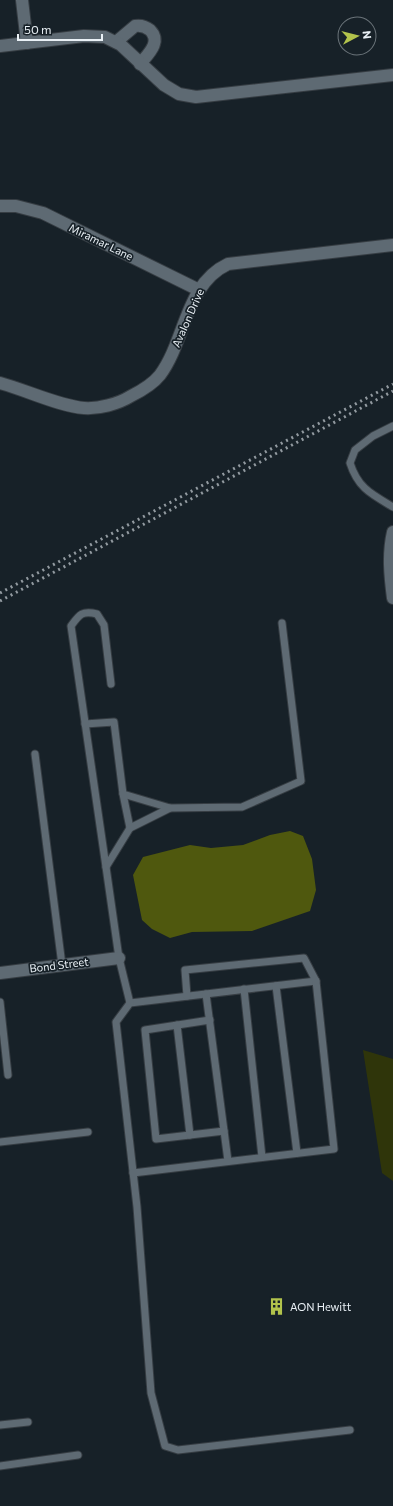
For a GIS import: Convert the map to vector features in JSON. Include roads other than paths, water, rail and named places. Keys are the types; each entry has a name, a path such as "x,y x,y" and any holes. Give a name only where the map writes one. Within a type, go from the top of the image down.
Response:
{"street":[{"path":"22,0 27,43"},
{"path":"116,42 135,26 145,26 150,30 154,37 154,46 140,64"},
{"path":"0,46 90,36 105,37 116,42 164,85 179,94 196,97 393,75"},
{"name":"Miramar Lane","path":"0,206 16,206 44,213 199,290"},
{"name":"Avalon Drive","path":"0,384 73,407 86,408 123,401 146,388 159,376 169,360 199,290 212,273 228,264 393,245"},
{"path":"393,532 390,548 393,598"},
{"name":"Bond Street","path":"0,973 119,958"}],"lane":[{"path":"393,426 373,436 355,450 350,463 354,476 370,494 393,507"},
{"path":"111,684 104,624 97,614 87,611 79,615 71,626 119,958 130,1003"},
{"path":"124,794 170,808 242,807 301,781 282,623"},
{"path":"85,724 114,722 130,828"},
{"path":"35,754 62,965"},
{"path":"106,867 130,828 170,808"},
{"path":"133,1173 334,1149 316,981 304,958 185,970 188,996"},
{"path":"316,981 130,1003 116,1022 137,1207 151,1393 165,1446 178,1450 350,1430"},
{"path":"276,986 297,1153"},
{"path":"244,990 262,1157"},
{"path":"206,994 228,1161"},
{"path":"0,1002 8,1075"},
{"path":"210,1020 145,1030 156,1139 224,1130"},
{"path":"177,1025 190,1135"},
{"path":"0,1142 88,1132"},
{"path":"0,1425 28,1422"},
{"path":"0,1466 78,1456"}],"railway":[{"path":"0,593 393,384"},
{"path":"0,601 393,391"}],"place":[{"name":"AON Hewitt","path":"277,1307"}]}
